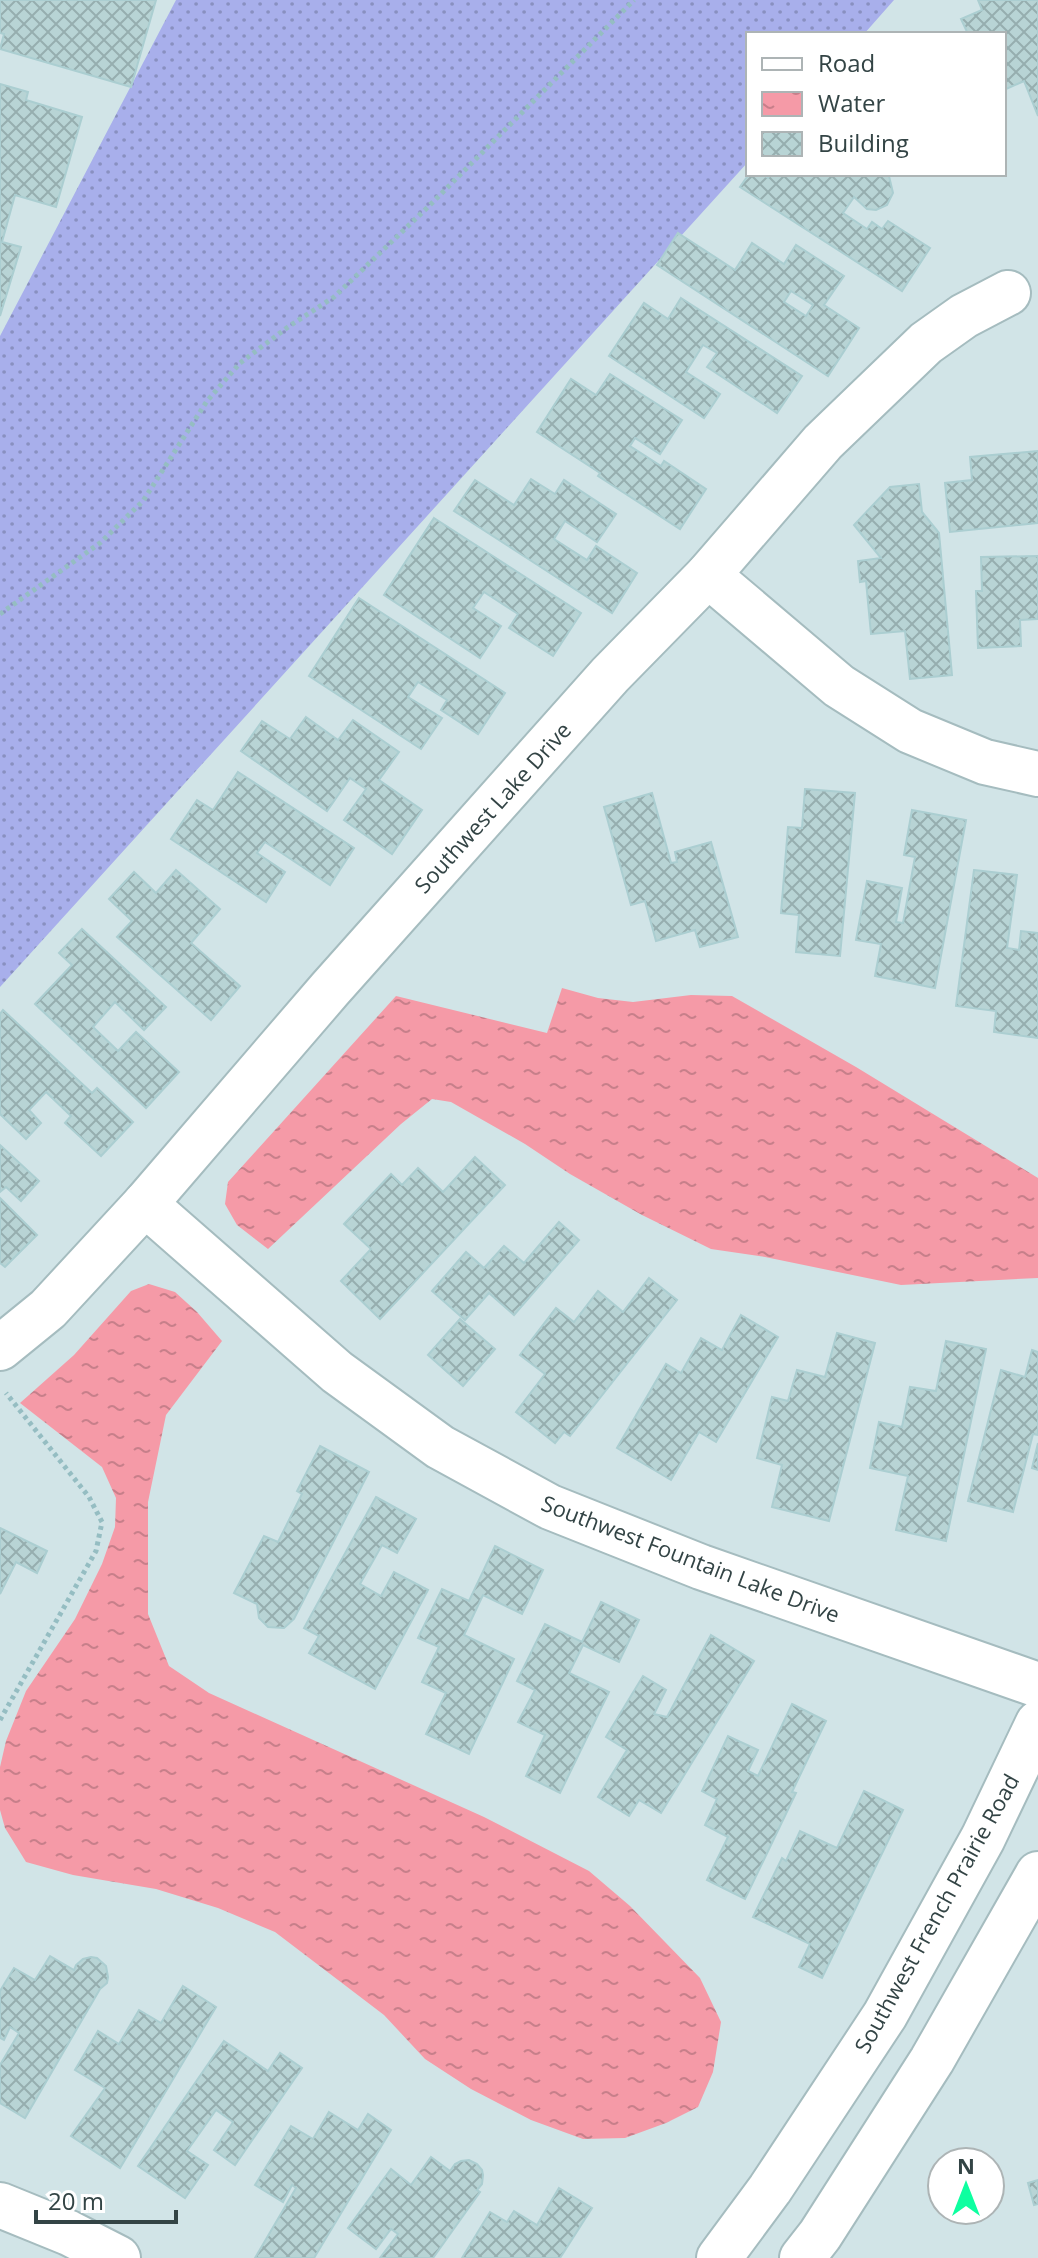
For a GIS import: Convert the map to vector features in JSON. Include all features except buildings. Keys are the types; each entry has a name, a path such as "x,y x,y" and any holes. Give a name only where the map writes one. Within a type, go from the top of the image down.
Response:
{"street":[{"name":"Southwest Lake Drive","path":"0,1348 48,1309 145,1204 320,1001 610,675 708,575 823,442 926,343 964,316 1008,293"},
{"path":"708,575 839,686 910,731 985,762 1038,774"},
{"name":"Southwest Fountain Lake Drive","path":"145,1204 337,1372 440,1447 550,1507 701,1567 1038,1685"},
{"name":"Southwest French Prairie Road","path":"719,2258 770,2189 885,2015 983,1838 1038,1723"},
{"path":"802,2258 820,2235 932,2060 1038,1874"},
{"path":"0,2205 69,2233 118,2258"}],"path":[{"path":"0,614 100,543 143,501 207,401 240,363 334,297 634,0"},
{"path":"0,1387 89,1497 102,1522 96,1551 0,1720"}],"shaded area":[{"path":"0,0 1038,0 1038,2258 0,2258"},
{"path":"176,0 894,0 866,32 746,32 746,164 0,987 0,336"}],"water":[{"path":"562,988 598,998 633,1002 691,995 732,996 856,1067 1038,1178 1038,1278 901,1285 711,1249 642,1215 451,1102 432,1099 401,1124 268,1249 237,1225 225,1204 228,1182 396,996 547,1033"},
{"path":"149,1284 175,1292 222,1341 166,1415 148,1502 148,1614 169,1666 209,1693 484,1817 589,1871 630,1906 700,1978 721,2022 713,2072 698,2107 625,2138 583,2139 531,2120 471,2089 425,2059 384,2015 275,1932 218,1908 156,1889 73,1875 26,1862 5,1828 0,1810 0,1767 6,1741 26,1691 75,1619 102,1564 115,1527 116,1498 102,1467 20,1403 74,1355 131,1291"}]}
